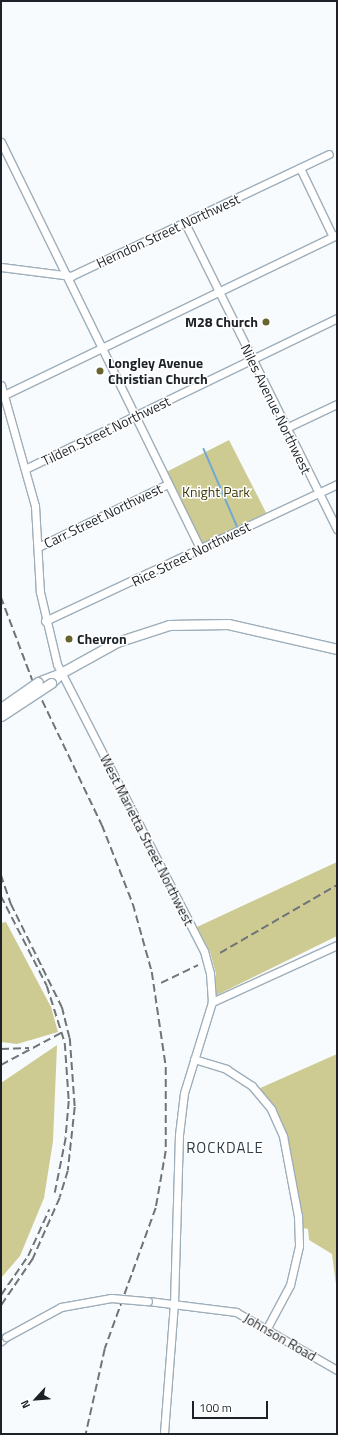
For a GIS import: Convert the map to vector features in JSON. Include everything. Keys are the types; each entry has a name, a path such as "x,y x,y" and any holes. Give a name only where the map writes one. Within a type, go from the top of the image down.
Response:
{"main road":[{"path":"1,708 117,642 169,625 228,624 337,649"},
{"path":"1,716 49,680"}],"street":[{"path":"1,142 100,348 200,549"},
{"name":"Herndon Street Northwest","path":"66,277 185,223 329,154"},
{"path":"4,395 335,236 300,168"},
{"name":"Niles Avenue Northwest","path":"185,223 337,529"},
{"path":"1,267 66,277"},
{"name":"Tilden Street Northwest","path":"26,470 337,318"},
{"name":"West Marietta Street Northwest","path":"1,385 35,506 44,621 61,673 204,951 210,973 212,1002 184,1093 179,1135 174,1303 164,1434"},
{"path":"286,428 337,404"},
{"name":"Carr Street Northwest","path":"38,547 168,484"},
{"name":"Rice Street Northwest","path":"44,621 337,484"},
{"path":"212,1002 337,945"},
{"path":"194,1059 226,1069 252,1086 271,1109 283,1136 298,1216 299,1246 290,1285 267,1328"},
{"name":"Johnson Road","path":"3,1339 61,1308 111,1298 174,1303 236,1312 267,1328 337,1370"}],"green space":[{"name":"Knight Park","path":"229,440 266,513 202,546 165,473"},
{"path":"337,862 337,936 213,997 216,974 210,952 197,927"},
{"path":"6,922 51,1007 58,1032 17,1044 1,1042 1,923"},
{"path":"57,1045 53,1141 44,1198 20,1256 1,1278 1,1083"},
{"path":"337,1054 337,1292 332,1254 309,1240 308,1229 298,1227 288,1147 258,1089"}],"waterway":[{"path":"204,449 238,528"}],"railway":[{"path":"1,597 32,679 102,825 133,904 152,972 166,1067 166,1151 156,1208 105,1349 86,1434"},
{"path":"1,875 11,904 62,1007 70,1038 75,1107 68,1171 60,1198 33,1259 1,1306"},
{"path":"220,953 337,885"},
{"path":"1,896 47,986 65,1043 69,1101 66,1138 55,1193"},
{"path":"161,983 198,965"},
{"path":"1,1065 61,1033"},
{"path":"1,1049 29,1048"},
{"path":"1,1295 28,1256 49,1210"}],"place":[{"name":"M28 Church","path":"266,322"},
{"name":"Longley Avenue Christian Church","path":"100,371"},
{"name":"Chevron","path":"69,639"}],"district":[{"name":"ROCKDALE","path":"225,1148"}]}
